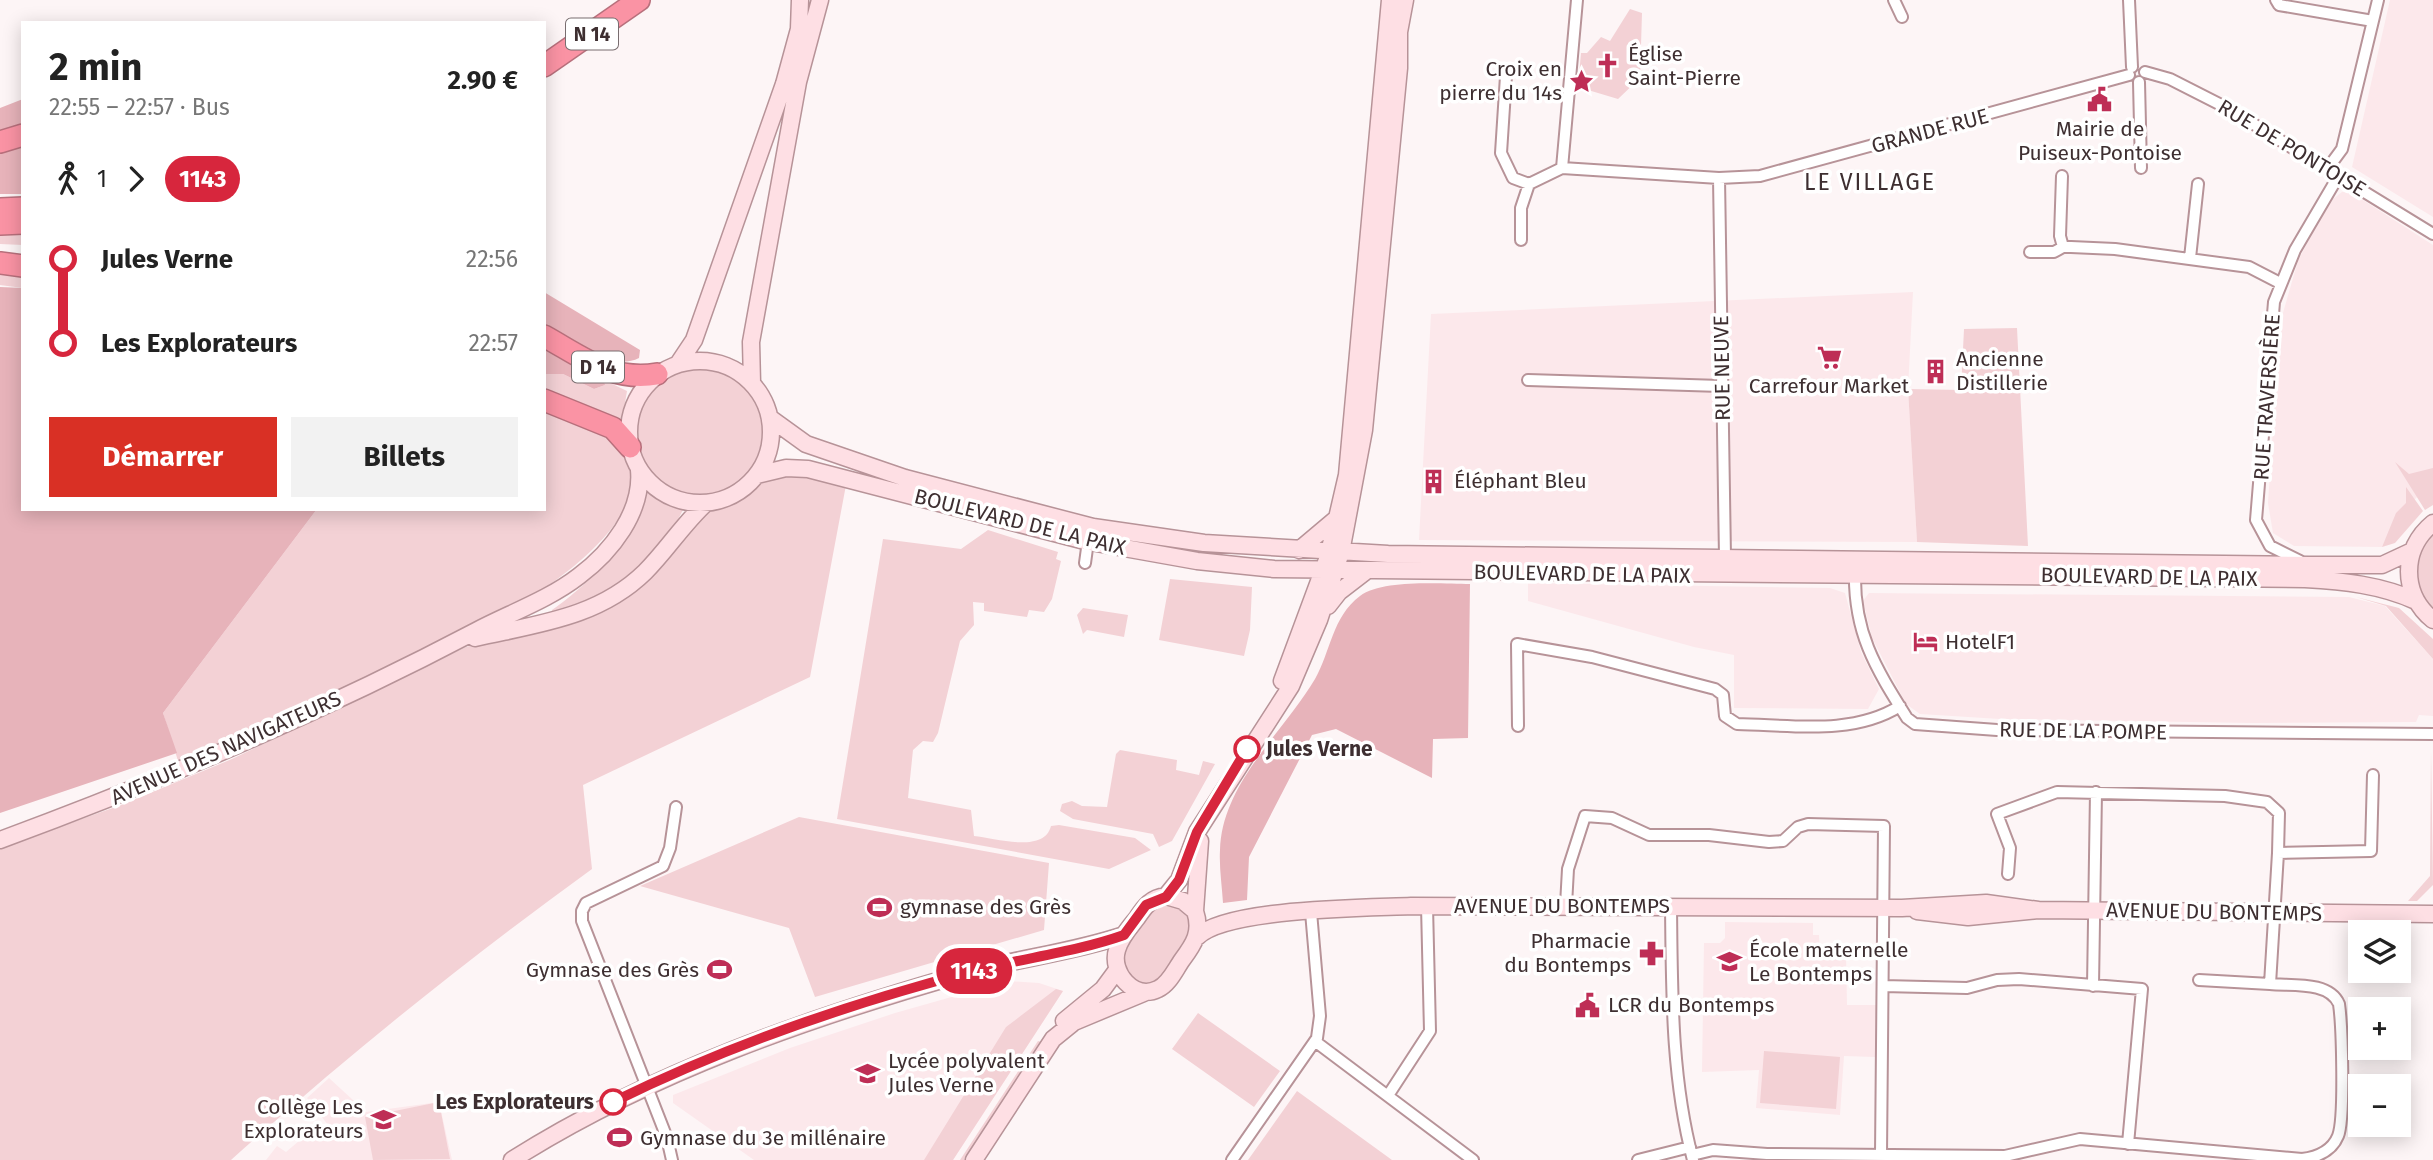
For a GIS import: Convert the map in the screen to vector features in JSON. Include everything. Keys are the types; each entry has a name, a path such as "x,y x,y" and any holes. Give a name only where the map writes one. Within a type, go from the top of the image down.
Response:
{"highway":[{"name":"N 14","path":"546,48 617,0"},
{"name":"N 14","path":"546,65 639,0"},
{"path":"0,142 21,136"},
{"path":"0,209 21,208"},
{"path":"0,224 21,223"},
{"path":"0,263 21,266"},
{"name":"D 14","path":"546,337 615,375 633,377 657,374"},
{"name":"D 14","path":"546,401 613,428 629,447"}],"main road":[{"path":"678,364 694,340 784,84 799,29 800,0"},
{"path":"1368,554 1343,520 1390,0"},
{"path":"974,1160 1067,1016 1103,989 1116,965 1124,935 1146,905 1166,897 1179,880 1193,841 1206,818 1291,686 1332,562 1368,394 1399,68 1399,32 1405,0"},
{"path":"752,383 751,342 799,82 820,2"},
{"path":"698,360 718,363 737,371 752,383 762,396 770,418 769,448 757,475 735,494 706,503 684,502 663,493 639,470 629,447 628,429 634,402 657,374 678,364 698,360"},
{"path":"770,418 806,444 851,461 1070,522 1182,540 1299,550 1332,562 1388,554"},
{"name":"BOULEVARD DE LA PAIX","path":"757,475 796,468 821,471 1088,541 1197,561 1280,570 1368,554 2382,565 2412,551"},
{"name":"AVENUE DES NAVIGATEURS","path":"0,840 230,750 449,646 555,592 596,561 634,509 640,490 639,470"},
{"name":"AVENUE DES NAVIGATEURS","path":"449,646 543,625 610,598 646,570 681,527 706,503"},
{"path":"1299,550 1343,520"},
{"path":"2433,523 2420,536 2412,551 2409,577 2416,601 2433,620"},
{"name":"BOULEVARD DE LA PAIX","path":"1332,562 1365,572 1854,577 2074,575 2305,579 2362,585 2392,591 2416,601"},
{"path":"1280,570 1300,583 1315,613"},
{"path":"1315,613 1365,572"},
{"path":"1053,1039 1074,1022 1164,984 1197,937 1199,846 1206,818"},
{"path":"1166,897 1183,901 1196,912"},
{"name":"AVENUE DU BONTEMPS","path":"1197,937 1222,922 1311,912 1427,905 1904,908 1968,917 2038,910 2433,914"},
{"name":"AVENUE DU BONTEMPS","path":"1196,912 1222,922"},
{"path":"512,1160 575,1123 646,1087 847,1009 972,971 1124,935"},
{"path":"1090,944 1106,949 1129,985 1146,992"}],"street":[{"path":"1521,240 1521,208 1529,184 1562,168 1577,0"},
{"path":"1894,0 1902,17"},
{"path":"2129,0 2130,71 2139,82 2141,168"},
{"path":"2276,0 2279,5 2373,22"},
{"path":"2328,168 2342,149 2378,0"},
{"name":"RUE DE PONTOISE","path":"2130,71 2140,66 2145,72 2169,79 2229,109 2433,234"},
{"name":"GRANDE RUE","path":"1562,168 1719,178 1760,176 1865,150 2130,71"},
{"path":"2139,82 2145,77 2145,72"},
{"path":"1506,76 1501,153 1513,178 1529,184"},
{"name":"RUE TRAVERSIÈRE","path":"2309,565 2270,546 2259,528 2256,513 2271,317 2280,283 2295,250 2339,174"},
{"path":"2062,176 2060,236 2063,247"},
{"name":"RUE NEUVE","path":"1719,178 1725,558"},
{"path":"2190,258 2198,184"},
{"path":"2030,252 2054,252 2063,247 2190,258 2249,267 2280,283"},
{"path":"1528,380 1721,386"},
{"path":"1084,563 1088,541"},
{"path":"1687,575 1718,565 1725,558 1734,569 1744,575"},
{"name":"RUE DE LA POMPE","path":"1855,559 1856,606 1867,651 1900,706 1915,724 1997,730 2433,734"},
{"path":"1518,726 1517,643 1592,657 1714,689 1723,695 1725,716 1737,724 1850,726 1882,717 1900,706"},
{"path":"2278,853 2371,851 2373,775"},
{"path":"2008,874 2010,848 1997,814 2057,792 2182,794 2267,802 2276,807 2280,820 2270,984"},
{"path":"2093,986 2095,792"},
{"path":"672,1160 667,1138 582,921 582,911 586,903 663,866 670,848 676,807"},
{"path":"1566,905 1568,869 1585,816 1612,818 1649,835 1709,835 1769,842 1783,841 1798,827 1808,824 1884,826 1881,1154"},
{"path":"1389,1094 1430,1031 1427,905"},
{"path":"1671,906 1673,1034 1678,1082 1692,1154"},
{"path":"1232,1160 1315,1042 1320,1016 1311,912"},
{"path":"1883,986 1967,988 2005,979 2142,989 2127,1144"},
{"path":"1638,1160 1713,1150 1767,1154 2005,1156 2080,1139 2302,1159 2321,1154 2331,1147 2340,1126 2339,1004 2334,994 2325,989 2199,980"},
{"path":"1315,1042 1389,1094 1472,1160"}],"shaded area":[{"path":"2390,0 2433,0 2433,217 2352,167"},
{"path":"1630,9 1642,13 1640,78 1618,99 1578,87 1581,53 1587,53 1601,37 1610,41"},
{"path":"21,100 21,125 0,131 0,108"},
{"path":"21,146 21,194 0,194 0,151"},
{"path":"2349,191 2433,245 2433,487 2419,495 2393,523 2382,547 2294,546 2273,533 2268,503 2280,323 2298,261 2317,224 2333,199 2342,192"},
{"path":"0,235 21,235 21,245 0,244"},
{"path":"0,268 21,271 21,288 0,285"},
{"path":"0,287 21,288 21,511 315,511 163,713 177,753 0,813"},
{"path":"1913,292 1908,389 1917,542 1419,540 1431,314"},
{"path":"546,293 640,350 639,358 615,361 577,346 546,326"},
{"path":"2017,328 2028,546 1917,542 1908,389 1961,390 1964,329"},
{"path":"546,346 604,380 605,385 594,389 563,374 546,374"},
{"path":"699,369 723,374 744,387 757,408 762,432 757,456 744,477 723,490 699,495 675,490 654,477 641,456 636,432 641,408 654,387 675,374"},
{"path":"546,374 563,374 594,389 605,385 604,380 627,391 621,427 546,388"},
{"path":"546,408 592,425 623,449 633,471 631,494 620,517 582,560 540,591 379,671 179,764 163,713 315,511 546,511"},
{"path":"2395,462 2409,474 2433,468 2433,505 2425,510"},
{"path":"797,475 846,485 810,677 583,785 592,869 408,1010 231,1160 0,1160 0,848 121,805 232,759 466,647 601,609 706,513 765,481"},
{"path":"2406,487 2423,511 2395,543 2382,547 2396,513 2406,503"},
{"path":"653,492 683,510 659,547 610,588 551,615 552,610 580,588 609,559 633,526 642,509 646,493"},
{"path":"988,530 1058,552 1056,559 1061,561 1052,599 1044,612 1029,610 1027,617 984,611 984,603 973,602 974,625 960,641 938,733 933,742 923,741 913,750 908,798 971,810 974,836 1029,842 1039,840 1047,835 1051,826 1059,825 1135,838 1151,850 1109,869 837,819 883,539 961,549"},
{"path":"2433,532 2433,612 2421,592 2417,572 2421,552"},
{"path":"1170,579 1252,587 1250,630 1244,656 1159,640"},
{"path":"1528,583 1830,588 1845,593 1861,652 1879,689 1868,709 1734,708 1734,655 1694,647 1528,601"},
{"path":"1470,584 1468,738 1433,739 1432,778 1336,729 1312,735 1249,857 1247,900 1223,903 1220,850 1223,826 1231,803 1256,760 1315,679 1343,614 1360,596 1383,587"},
{"path":"1869,593 2349,597 2385,606 2433,659 2433,716 2419,715 2416,722 2253,723 2000,719 1920,714 1906,704 1872,638 1863,601"},
{"path":"2356,597 2399,608 2433,639 2433,659 2386,606"},
{"path":"1083,608 1128,615 1124,637 1087,630 1083,634 1077,615"},
{"path":"1120,750 1177,760 1176,770 1199,775 1203,761 1215,764 1172,841 1159,847 1153,834 1073,819 1060,811 1062,804 1072,801 1082,806 1107,807 1116,754"},
{"path":"2431,751 2433,885 2417,901 2408,901 2430,876"},
{"name":"gymnase des Grès","path":"799,817 1049,863 1044,930 815,997 789,928 640,886"},
{"path":"1163,902 1185,908 1195,927 1164,980 1144,986 1131,980 1120,957 1121,951 1150,908"},
{"path":"1725,922 1813,923 1813,935 1819,935 1820,955 1846,955 1847,1005 1876,1005 1875,1057 1844,1056 1840,1115 1756,1108 1759,1070 1702,1072 1704,943 1720,943 1725,938"},
{"name":"Lycée polyvalent Jules Verne","path":"1008,981 1039,983 1063,991 953,1160 754,1160 673,1103 673,1095 790,1048 895,1013"},
{"path":"1056,989 1063,991 953,1160 924,1160 1006,1027"},
{"path":"1198,1013 1280,1071 1254,1107 1172,1049"},
{"path":"1038,1041 1042,1042 967,1160 960,1160"},
{"path":"1764,1051 1840,1057 1836,1109 1760,1103"},
{"name":"Collège Les Explorateurs","path":"329,1078 366,1112 439,1102 452,1160 266,1160 277,1146 286,1152 306,1135 328,1125 307,1098"},
{"path":"1297,1091 1392,1160 1248,1160"},
{"path":"439,1102 450,1159 373,1160 365,1117"}],"bus line":[{"name":"1143","path":"613,1102 780,1032 847,1009 972,971 1124,935 1149,902 1166,897 1179,880 1197,832 1247,749"}],"place":[{"name":"Église Saint-Pierre","path":"1608,66"},
{"name":"Croix en pierre du 14s","path":"1582,81"},
{"name":"Mairie de Puiseux-Pontoise","path":"2100,100"},
{"name":"Carrefour Market","path":"1829,357"},
{"name":"Ancienne Distillerie","path":"1936,371"},
{"name":"Éléphant Bleu","path":"1434,481"},
{"name":"HotelF1","path":"1925,642"},
{"name":"Jules Verne","path":"1247,749"},
{"name":"gymnase des Grès","path":"880,907"},
{"name":"Pharmacie du Bontemps","path":"1651,953"},
{"name":"École maternelle Le Bontemps","path":"1729,962"},
{"name":"Gymnase des Grès","path":"719,970"},
{"name":"LCR du Bontemps","path":"1588,1005"},
{"name":"Lycée polyvalent Jules Verne","path":"868,1073"},
{"name":"Les Explorateurs","path":"613,1102"},
{"name":"Collège Les Explorateurs","path":"383,1119"},
{"name":"Gymnase du 3e millénaire","path":"620,1138"}],"district":[{"name":"LE VILLAGE","path":"1870,182"}]}
